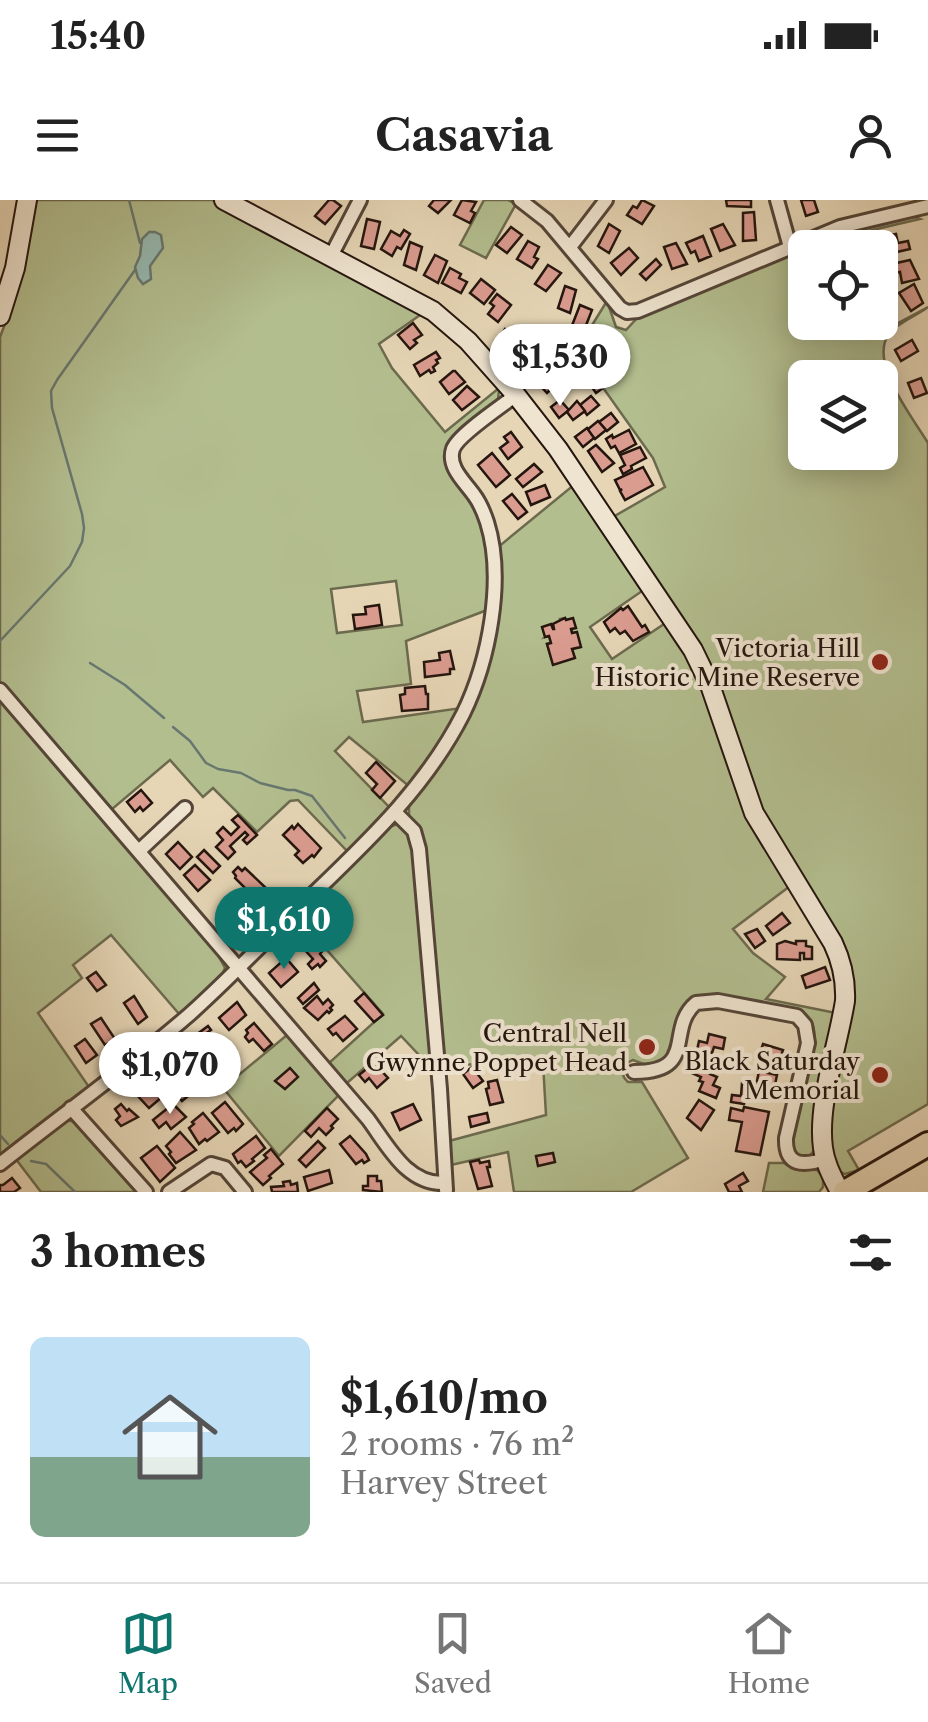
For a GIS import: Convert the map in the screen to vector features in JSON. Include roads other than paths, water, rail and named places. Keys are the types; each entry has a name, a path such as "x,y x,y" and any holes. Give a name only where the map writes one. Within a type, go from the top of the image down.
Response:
{"highway":[{"path":"842,1192 928,1144"}],"street":[{"path":"0,316 15,268 27,200"},
{"path":"224,200 444,319 468,341 558,448 698,658 754,813 839,956 845,1001 822,1140 826,1160 842,1192"},
{"path":"330,256 360,200"},
{"path":"520,200 547,220 625,317 788,248"},
{"path":"570,246 606,200"},
{"path":"777,200 788,240"},
{"path":"834,230 928,206"},
{"path":"0,1164 176,1026 395,812 431,766 464,712 480,672 490,632 494,579 490,530 481,506 453,464 453,451 458,442 516,395"},
{"path":"0,690 368,1119 399,1161 425,1182 445,1188 419,849 411,827 395,812"},
{"path":"138,851 185,808"},
{"path":"634,1072 669,1064 692,1004 718,1001 791,1013 803,1021 808,1047 786,1151 800,1163 826,1160"},
{"path":"71,1108 146,1192"},
{"path":"169,1192 215,1164 224,1168 245,1192"}],"water":[{"path":"149,232 161,235 163,248 150,266 151,279 143,284 135,267 142,239"}],"waterway":[{"path":"129,200 140,243"},
{"path":"0,641 70,566 82,542 82,514 52,408 51,391 135,270"},
{"path":"90,663 125,685 164,718"},
{"path":"173,727 190,741 206,763 218,769 312,796 345,838"},
{"path":"0,1135 8,1144"},
{"path":"31,1161 46,1164 75,1192"}],"place":[{"name":"Victoria Hill Historic Mine Reserve","path":"880,662"},
{"name":"Central Nell Gwynne Poppet Head","path":"647,1047"},
{"name":"Black Saturday Memorial","path":"880,1075"}]}
